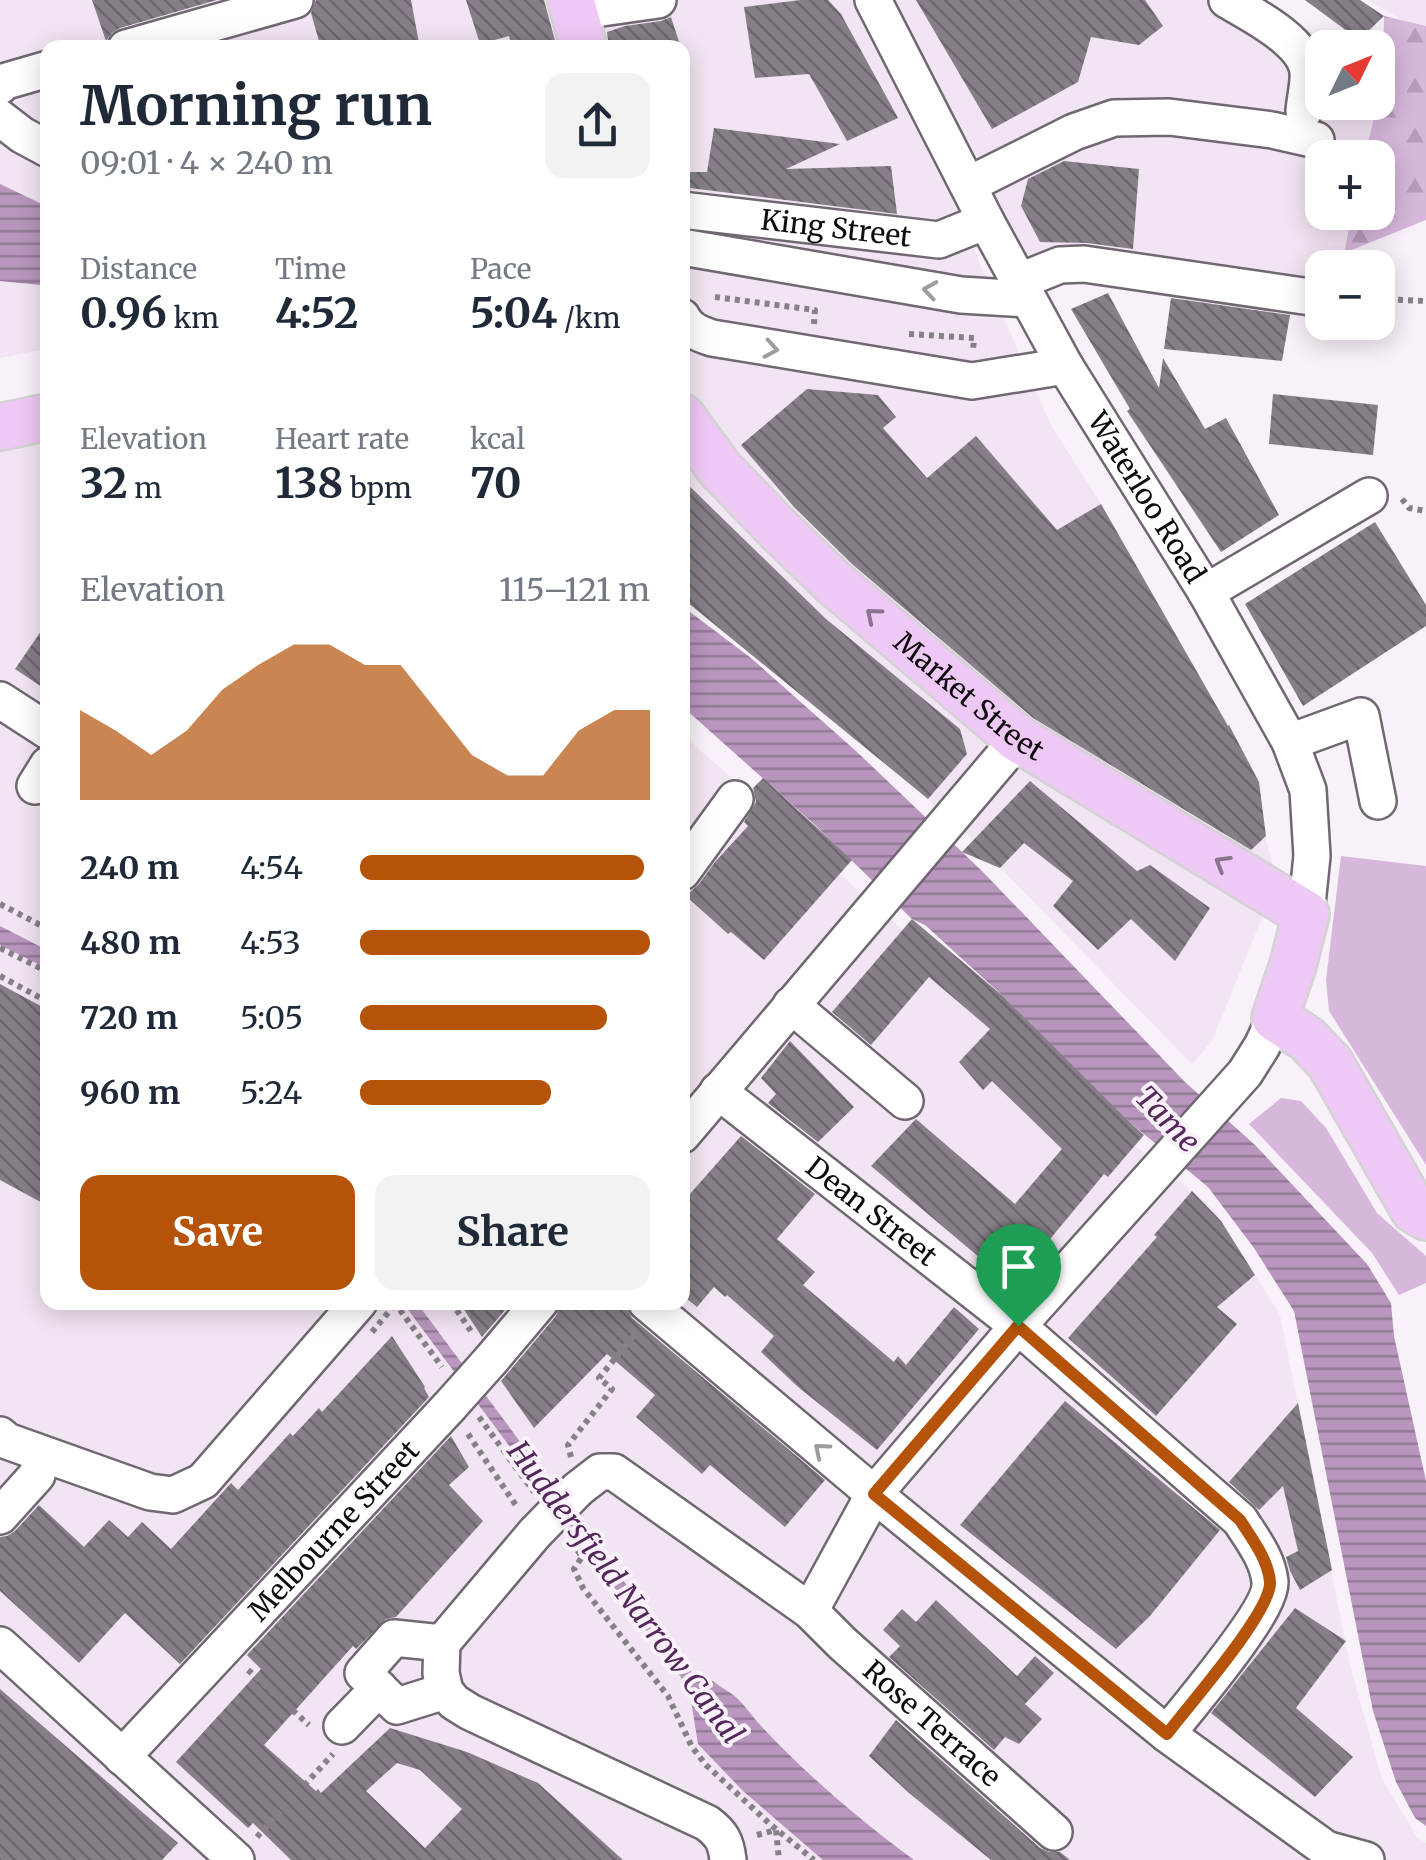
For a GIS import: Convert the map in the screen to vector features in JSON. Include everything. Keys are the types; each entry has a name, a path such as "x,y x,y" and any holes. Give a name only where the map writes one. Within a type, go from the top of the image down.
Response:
{"main road":[{"path":"0,427 40,420"},
{"name":"Market Street","path":"690,429 720,469 834,582 1018,739 1306,914"},
{"name":"Waterloo Road","path":"1275,1018 1306,914"},
{"path":"1275,1018 1307,1039 1330,1063 1414,1210 1426,1217"}],"street":[{"path":"154,40 295,0"},
{"path":"576,20 658,0"},
{"name":"Waterloo Road","path":"873,0 1065,366 1206,592 1290,742 1308,790 1312,856 1306,914"},
{"path":"968,186 1074,132 1114,118 1169,118 1272,130 1310,125 1305,60 1264,21 1227,0"},
{"path":"2,84 40,72"},
{"path":"0,118 40,144"},
{"name":"King Street","path":"690,211 939,240 986,220"},
{"path":"690,249 961,295 1024,290 1060,265 1084,264 1305,296"},
{"path":"690,327 712,338 972,380 1065,366"},
{"path":"1206,592 1370,496"},
{"path":"0,700 40,726"},
{"path":"1290,742 1361,716 1378,802"},
{"path":"690,1125 1018,739"},
{"path":"690,861 735,799"},
{"path":"791,1006 905,1101"},
{"path":"810,1611 874,1494 1245,1072 1275,1018"},
{"name":"Dean Street","path":"718,1091 1018,1326 1240,1520 1262,1556 1271,1585 1259,1615 1167,1734"},
{"name":"Melbourne Street","path":"122,1757 533,1310"},
{"path":"656,1310 1167,1734 1324,1854 1366,1860"},
{"path":"0,1435 150,1492 173,1495 203,1482 366,1318"},
{"path":"0,1516 37,1475 42,1454"},
{"name":"Rose Terrace","path":"549,1525 578,1489 600,1472 614,1472 810,1611 1054,1832"},
{"path":"549,1525 448,1632 442,1643 440,1673 445,1692 470,1712 707,1823 720,1832 727,1852"},
{"path":"442,1643 394,1638 362,1673 397,1706 445,1692"},
{"path":"0,1644 221,1855"},
{"path":"328,1733 379,1688"}],"path":[{"path":"712,338 719,254"},
{"path":"1395,300 1426,301"},
{"path":"0,904 40,925"},
{"path":"0,948 40,969"},
{"path":"0,976 40,998"},
{"path":"401,1310 456,1396 549,1525 582,1557 574,1570 583,1588 668,1696 692,1747 776,1830 814,1860"},
{"path":"568,1445 612,1389 599,1378 648,1310"},
{"path":"456,1396 549,1525"},
{"path":"221,1855 337,1750 328,1733 224,1648"},
{"path":"776,1830 778,1860"}],"shaded area":[{"path":"0,0 1257,0 1307,30 1305,120 1373,120 1369,140 1305,140 1305,230 1348,230 1344,250 1305,250 1305,286 973,248 1051,425 1101,504 1259,782 1265,836 1277,881 1212,1041 1192,1064 966,833 736,630 690,595 690,40 40,40 40,350 0,358"},
{"path":"1369,0 1426,0 1426,26 1405,22"},
{"path":"40,436 40,1310 690,1310 690,741 1036,1048 1113,1128 1213,1208 1280,1315 1350,1665 1382,1779 1417,1837 1426,1843 1426,1860 0,1860 0,444"}],"green space":[{"path":"1384,16 1426,26 1426,220 1345,250 1349,230 1395,230 1395,140 1369,140 1373,120 1395,120 1395,30 1384,30"},
{"path":"1341,856 1426,866 1426,1165 1329,1011 1326,980"},
{"path":"1281,1098 1301,1101 1326,1128 1377,1213 1426,1256 1426,1283 1399,1295 1372,1253 1249,1124"}],"water":[{"path":"0,184 40,203 40,285 0,281"},
{"name":"Tame","path":"690,612 751,658 856,751 982,871 1185,1082 1256,1146 1367,1264 1391,1303 1394,1336 1426,1481 1426,1826 1415,1818 1396,1782 1373,1711 1294,1311 1254,1248 1208,1187 1115,1110 1004,997 925,925 912,919 814,824 690,713"},
{"path":"0,926 40,946 40,965 0,945"},
{"name":"Huddersfield Narrow Canal","path":"408,1310 422,1310 698,1681 713,1681 735,1697 817,1781 914,1860 823,1860 743,1791 698,1744 689,1688"}],"building":[{"path":"92,0 217,0 120,28 106,40"},
{"path":"316,0 411,0 418,40 319,40 311,13"},
{"path":"466,0 544,0 555,40 510,40 509,36 479,40"},
{"path":"828,0 841,14 898,118 847,141 809,74 755,78 744,7"},
{"path":"916,0 1145,0 1163,26 1139,45 1091,37 1078,82 992,129"},
{"path":"1305,0 1360,0 1384,16 1369,30 1346,30"},
{"path":"671,17 678,40 608,40 607,32"},
{"path":"714,128 840,144 786,169 891,166 897,214 690,188 690,172 707,172"},
{"path":"1064,161 1139,169 1133,249 1040,242 1021,206 1028,179"},
{"path":"1108,293 1159,388 1163,358 1205,429 1226,418 1279,515 1221,552 1127,411 1130,409 1071,309"},
{"path":"1171,298 1290,315 1282,361 1164,349"},
{"path":"807,389 878,395 896,417 883,428 927,478 976,436 1057,530 1101,504 1259,782 1266,836 1251,850 1033,718 852,564 794,507 741,445"},
{"path":"1273,394 1378,405 1373,455 1269,444"},
{"path":"690,487 826,619 960,729 967,754 928,799 690,605"},
{"path":"1375,522 1426,605 1426,626 1303,706 1245,604"},
{"path":"40,633 40,686 15,669"},
{"path":"763,778 852,860 764,960 690,900 690,892 748,826 744,822 756,802 753,788"},
{"path":"1030,781 1137,871 1150,865 1210,908 1175,961 1131,919 1098,950 1053,906 1073,881 1024,843 1000,868 962,852"},
{"path":"912,919 1004,997 1144,1135 1108,1177 1104,1174 1012,1285 871,1166 916,1119 1015,1204 1062,1149 992,1081 983,1090 959,1062 990,1029 929,977 871,1045 832,1012"},
{"path":"0,984 40,1006 40,1202 0,1180"},
{"path":"790,1041 854,1107 818,1142 768,1103 776,1094 761,1078"},
{"path":"741,1136 815,1194 777,1239 815,1272 803,1285 894,1362 898,1356 906,1365 954,1307 979,1329 877,1450 761,1352 774,1336 727,1295 714,1287 697,1307 690,1301 690,1194"},
{"path":"1192,1191 1221,1221 1255,1275 1217,1307 1237,1324 1156,1416 1068,1338"},
{"path":"464,1310 505,1310 482,1337"},
{"path":"558,1310 628,1310 632,1318 825,1480 785,1527 710,1465 702,1474 636,1417 655,1395 607,1354 534,1428 501,1381"},
{"path":"392,1336 429,1397 180,1664 125,1613 79,1663 0,1591 0,1537 15,1531 39,1505 84,1547 109,1520 128,1537 142,1522 171,1549 231,1483 238,1490 290,1433 293,1436 319,1408 322,1412"},
{"path":"1065,1401 1220,1530 1150,1616 1116,1649 960,1525"},
{"path":"1298,1403 1332,1570 1300,1590 1286,1557 1298,1551 1283,1486 1259,1510 1229,1482"},
{"path":"451,1436 469,1467 449,1485 483,1521 396,1617 386,1619 356,1649 353,1646 264,1745 321,1793 390,1728 467,1752 538,1783 623,1860 291,1860 253,1823 248,1828 176,1762 261,1669 247,1655","holes":["397,1763 420,1770 462,1809 425,1848 366,1791"]},
{"path":"936,1600 1017,1676 1035,1656 1054,1673 1025,1704 1042,1719 1019,1744 1005,1737 994,1750 889,1657 900,1646 883,1630 902,1609 916,1622"},
{"path":"1295,1608 1346,1641 1296,1708 1353,1757 1315,1797 1211,1713"},
{"path":"0,1689 178,1843 162,1860 0,1860"},
{"path":"896,1720 1040,1848 1060,1852 1070,1860 991,1860 869,1756"}],"route":[{"path":"1018,1326 1240,1520 1262,1556 1271,1585 1259,1615 1167,1734 874,1494 1018,1326"}]}
